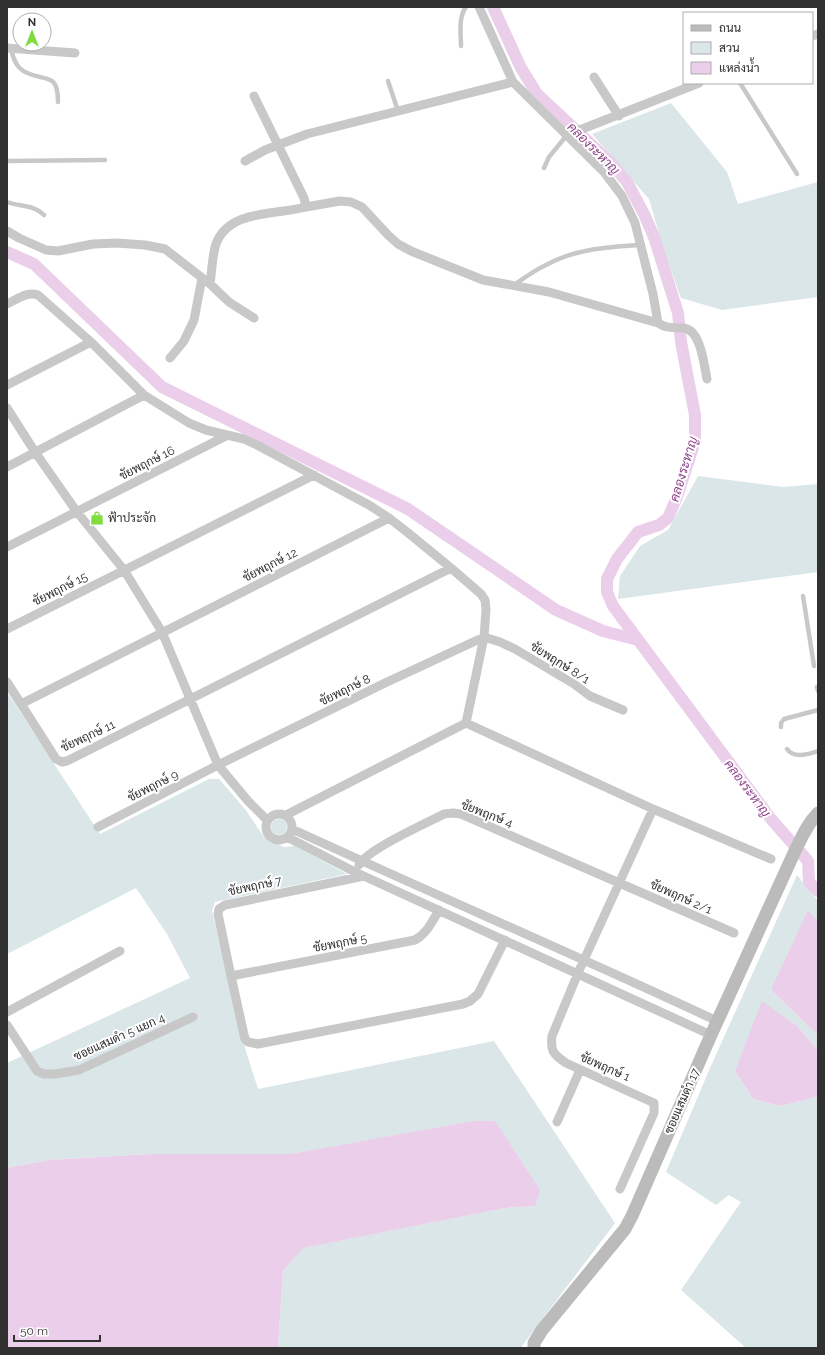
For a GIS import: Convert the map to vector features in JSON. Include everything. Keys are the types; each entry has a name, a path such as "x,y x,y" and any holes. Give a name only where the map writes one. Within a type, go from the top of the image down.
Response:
{"street":[{"path":"479,7 513,82 570,134 604,172 622,196 635,223 653,294 658,323"},
{"path":"9,49 75,54"},
{"path":"594,77 619,116"},
{"path":"245,161 265,150 307,134 513,82"},
{"path":"570,134 619,116 697,84"},
{"path":"254,96 304,198 306,207"},
{"path":"210,284 216,245 222,232 232,224 250,217 340,200 351,202 362,207 398,244 411,251 482,280 549,292 658,323 668,328 684,328 690,330 695,334 698,341 707,379"},
{"path":"7,230 19,238 46,250 58,251 93,244 117,243 145,245 165,249 210,284 229,302 254,318"},
{"path":"170,358 184,342 194,320 202,278"},
{"path":"7,304 25,295 33,293 42,297 91,342 144,395 184,420 206,430 251,442 369,506 408,532 481,594 485,600 486,610 484,637 466,723"},
{"path":"7,385 91,342"},
{"path":"7,467 144,395"},
{"path":"7,408 35,452 77,512 124,570 162,632 218,765 248,802 267,820"},
{"name":"ชัยพฤกษ์ 16","path":"7,547 228,435"},
{"name":"ชัยพฤกษ์ 15","path":"7,629 314,475"},
{"name":"ชัยพฤกษ์ 12","path":"21,704 389,518"},
{"path":"191,698 451,568"},
{"name":"ชัยพฤกษ์ 8/1","path":"484,637 515,649 574,684 590,696 623,710"},
{"name":"ชัยพฤกษ์ 8","path":"218,765 484,637"},
{"name":"ชัยพฤกษ์ 11","path":"7,682 56,759 62,762 67,761 191,698"},
{"path":"466,723 653,809 771,859"},
{"path":"286,815 466,723"},
{"name":"ชัยพฤกษ์ 9","path":"98,827 218,765"},
{"name":"ชัยพฤกษ์ 1","path":"620,1189 654,1112 654,1103 580,1070 557,1058 553,1052 551,1043 552,1036 578,973 653,809"},
{"name":"ชัยพฤกษ์ 4","path":"360,874 361,861 383,846 444,814 453,813 461,814 619,883"},
{"name":"ซอยแสมดำ 17","path":"534,1348 534,1343 542,1330 625,1229 717,1021 802,836 812,819 818,813"},
{"path":"273,814 286,815 292,824 290,833 278,840 270,837 265,829 267,820 273,814"},
{"path":"290,833 361,861 476,911 545,944 634,982 717,1021"},
{"path":"290,833 360,874 711,1035"},
{"name":"ชัยพฤกษ์ 7","path":"231,976 218,914 221,906 360,874"},
{"name":"ชัยพฤกษ์ 2/1","path":"619,883 734,933"},
{"name":"ชัยพฤกษ์ 5","path":"231,976 415,940 423,935 428,929 439,910"},
{"path":"470,924 476,911"},
{"path":"231,976 245,1039 248,1042 258,1044 463,1004 470,1001 478,994 505,940"},
{"path":"539,955 545,944"},
{"path":"7,1012 120,951"},
{"path":"627,996 634,982"},
{"name":"ซอยแสมดำ 5 แยก 4","path":"7,1024 36,1071 44,1074 55,1074 79,1070 193,1017"},
{"path":"556,1122 580,1070"}],"lane":[{"path":"461,46 461,18 466,7"},
{"path":"9,49 16,65 21,70 32,75 47,78 54,82 58,102"},
{"path":"388,81 398,112"},
{"path":"741,84 797,174"},
{"path":"544,168 549,157 570,134"},
{"path":"7,161 105,160"},
{"path":"7,202 17,206 38,209 44,215"},
{"path":"513,286 546,264 572,254 604,247 640,245"},
{"path":"803,596 814,666"},
{"path":"781,727 781,723 784,719 818,710"},
{"path":"787,749 794,755 808,754 818,751"}],"green space":[{"path":"671,103 727,172 738,204 818,182 818,297 722,310 681,298 665,254 649,199 592,134"},
{"path":"698,476 784,487 818,484 818,572 618,599 620,576 640,546 668,530"},
{"path":"7,692 100,834 209,779 219,779 245,809 264,837 284,847 295,846 347,874 215,902 212,911 245,1048 258,1089 494,1041 615,1223 522,1348 278,1348 283,1271 302,1248 505,1208 535,1206 517,1156 495,1122 474,1122 290,1154 150,1154 49,1160 7,1168 7,1063 190,978 167,934 136,888 7,954"},
{"path":"276,819 282,819 287,824 285,833 282,835 276,835 271,830 271,824"},
{"path":"797,875 818,901 818,923 771,990 818,1035 818,1050 798,1027 735,1071 753,1099 781,1106 818,1096 818,1348 746,1348 681,1290 741,1202 729,1195 716,1205 666,1172 710,1068"}],"water":[{"path":"808,910 818,922 818,1035 771,990"},
{"path":"762,1001 798,1027 818,1050 818,1096 781,1106 753,1099 735,1071"},
{"path":"474,1121 495,1121 540,1190 535,1206 505,1208 303,1248 283,1271 278,1348 7,1348 7,1168 49,1160 150,1154 290,1154"}],"waterway":[{"name":"คลองระหาญ","path":"493,7 521,68 537,94 611,163 627,182 654,237 678,313 681,342 695,415 695,441 677,497 668,518 659,525 638,532 617,559 607,579 607,592 613,606 771,819 808,861 809,882 818,891"},
{"path":"7,252 34,264 162,387 408,509 556,610 603,631 638,640"}],"place":[{"name":"ฟ้าประจัก","path":"97,518"}]}
